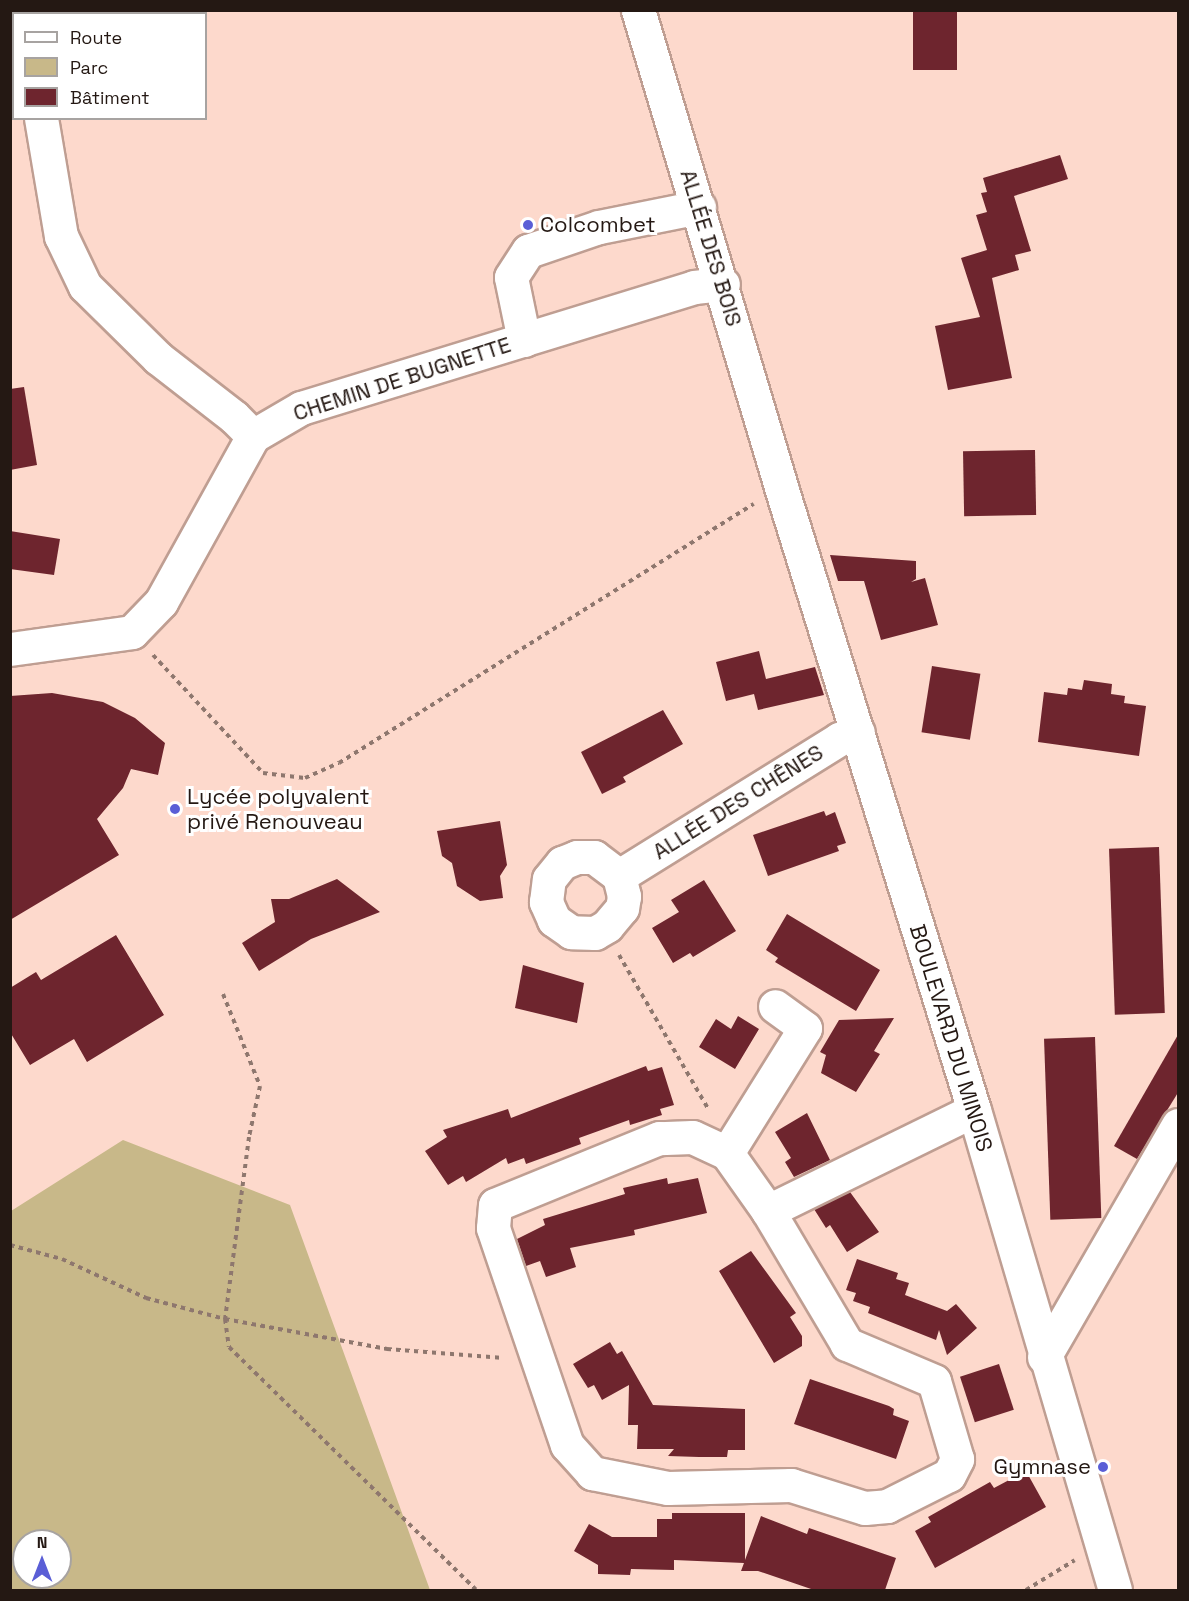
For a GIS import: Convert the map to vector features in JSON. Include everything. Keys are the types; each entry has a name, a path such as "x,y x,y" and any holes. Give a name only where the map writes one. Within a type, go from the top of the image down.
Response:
{"street":[{"name":"ALLÉE DES BOIS","path":"638,10 723,284 780,487"},
{"path":"10,649 51,640 132,632 161,602 253,436 234,417 159,358 85,285 61,236 40,120"},
{"path":"524,340 511,277 528,251 599,227 699,207"},
{"name":"CHEMIN DE BUGNETTE","path":"253,436 301,408 694,286 723,284"},
{"name":"BOULEVARD DU MINOIS","path":"780,487 974,1110 1044,1357 1115,1590"},
{"name":"ALLÉE DES CHÊNES","path":"619,876 839,739 858,732"},
{"path":"577,857 594,857 619,876 624,896 622,908 604,928 595,933 572,932 554,920 546,902 549,879 562,863 577,857"},
{"path":"727,1153 805,1028 775,1006"},
{"path":"768,1211 974,1110"},
{"path":"1044,1357 1179,1125"},
{"path":"692,1137 727,1153 768,1211 848,1344 934,1382 957,1459 949,1475 887,1506 866,1508 791,1485 668,1488 592,1473 567,1445 535,1360 493,1228 495,1205 659,1138 692,1137"}],"path":[{"path":"132,632 263,773 304,778 339,763 780,487"},
{"path":"604,928 706,1107 727,1153"},
{"path":"223,994 260,1086 249,1137 225,1318 229,1347 476,1590"},
{"path":"10,1245 62,1259 146,1298 225,1318 387,1349 535,1360"},
{"path":"1026,1590 1101,1544"}],"green space":[{"path":"123,1140 290,1205 430,1590 11,1590 11,1211"}],"building":[{"path":"913,10 957,10 957,70 913,70"},
{"path":"1060,155 1068,179 1014,196 1031,251 1015,255 1019,270 992,278 1012,378 948,390 935,326 980,317 961,258 987,250 976,215 987,212 981,193 987,192 983,178"},
{"path":"24,387 37,465 10,470 10,389"},
{"path":"1035,450 1036,515 964,516 963,451"},
{"path":"10,531 60,539 54,575 10,569"},
{"path":"830,555 916,561 916,579 911,582 925,578 938,625 881,640 864,581 838,581"},
{"path":"759,651 766,679 815,667 824,695 758,710 754,694 726,701 716,662"},
{"path":"932,666 980,674 970,740 922,732"},
{"path":"1084,680 1112,684 1111,694 1125,696 1124,703 1146,706 1139,756 1038,742 1044,692 1067,695 1068,688 1082,690"},
{"path":"52,693 103,702 135,718 165,743 158,775 131,769 123,788 97,819 119,855 10,920 10,696"},
{"path":"663,710 683,744 623,777 626,782 602,794 581,752"},
{"path":"824,811 826,816 835,812 846,843 837,846 839,851 768,876 753,835"},
{"path":"500,821 507,865 500,876 503,898 480,901 457,886 452,863 442,856 437,831"},
{"path":"1159,847 1165,1013 1115,1015 1109,849"},
{"path":"337,879 380,912 311,939 259,971 242,943 275,922 271,899 289,899"},
{"path":"704,880 736,931 693,957 690,953 673,963 652,928 679,912 671,900"},
{"path":"787,914 880,970 856,1011 775,962 778,958 766,950"},
{"path":"116,935 164,1015 87,1062 74,1039 30,1065 10,1032 10,988 36,972 41,980"},
{"path":"523,965 584,983 577,1023 515,1008"},
{"path":"738,1016 759,1029 735,1069 699,1047 716,1019 731,1029"},
{"path":"894,1018 874,1051 880,1054 856,1092 821,1073 826,1055 820,1052 839,1020"},
{"path":"1179,1033 1179,1091 1137,1159 1114,1146"},
{"path":"1095,1037 1101,1218 1050,1220 1044,1039"},
{"path":"646,1066 648,1071 662,1067 674,1105 660,1109 662,1115 630,1125 629,1120 579,1138 581,1144 526,1164 524,1158 508,1164 506,1158 466,1182 463,1176 448,1185 425,1151 447,1137 443,1130 508,1109 511,1118"},
{"path":"807,1113 830,1160 794,1177 785,1162 791,1158 775,1132"},
{"path":"667,1178 668,1184 698,1178 707,1213 634,1230 635,1235 570,1248 576,1267 546,1277 540,1261 526,1266 517,1239 545,1225 543,1219 625,1194 623,1188"},
{"path":"850,1192 879,1232 847,1252 830,1225 826,1228 814,1209"},
{"path":"751,1251 796,1313 790,1317 802,1336 802,1346 774,1363 719,1271"},
{"path":"857,1259 898,1273 896,1279 909,1283 905,1295 947,1311 956,1304 977,1328 947,1355 939,1330 936,1340 868,1313 870,1307 853,1301 856,1293 846,1290"},
{"path":"610,1342 617,1354 622,1351 653,1405 745,1409 745,1450 728,1450 727,1457 699,1457 668,1456 674,1449 637,1449 638,1425 628,1425 629,1385 602,1400 594,1385 588,1388 573,1364"},
{"path":"999,1364 1014,1410 975,1422 960,1377"},
{"path":"810,1379 889,1406 894,1409 893,1415 909,1421 896,1459 794,1424"},
{"path":"1026,1471 1046,1507 935,1568 915,1531 931,1522 928,1517 990,1482 994,1488"},
{"path":"672,1513 745,1513 745,1560 761,1516 807,1534 809,1528 896,1558 885,1590 814,1590 758,1571 741,1571 744,1563 674,1560 674,1570 631,1569 630,1575 598,1574 598,1565 574,1551 589,1524 612,1537 657,1537 657,1519 672,1519"}],"place":[{"name":"Colcombet","path":"528,225"},
{"name":"Lycée polyvalent privé Renouveau","path":"175,809"},
{"name":"Gymnase","path":"1103,1467"}]}
